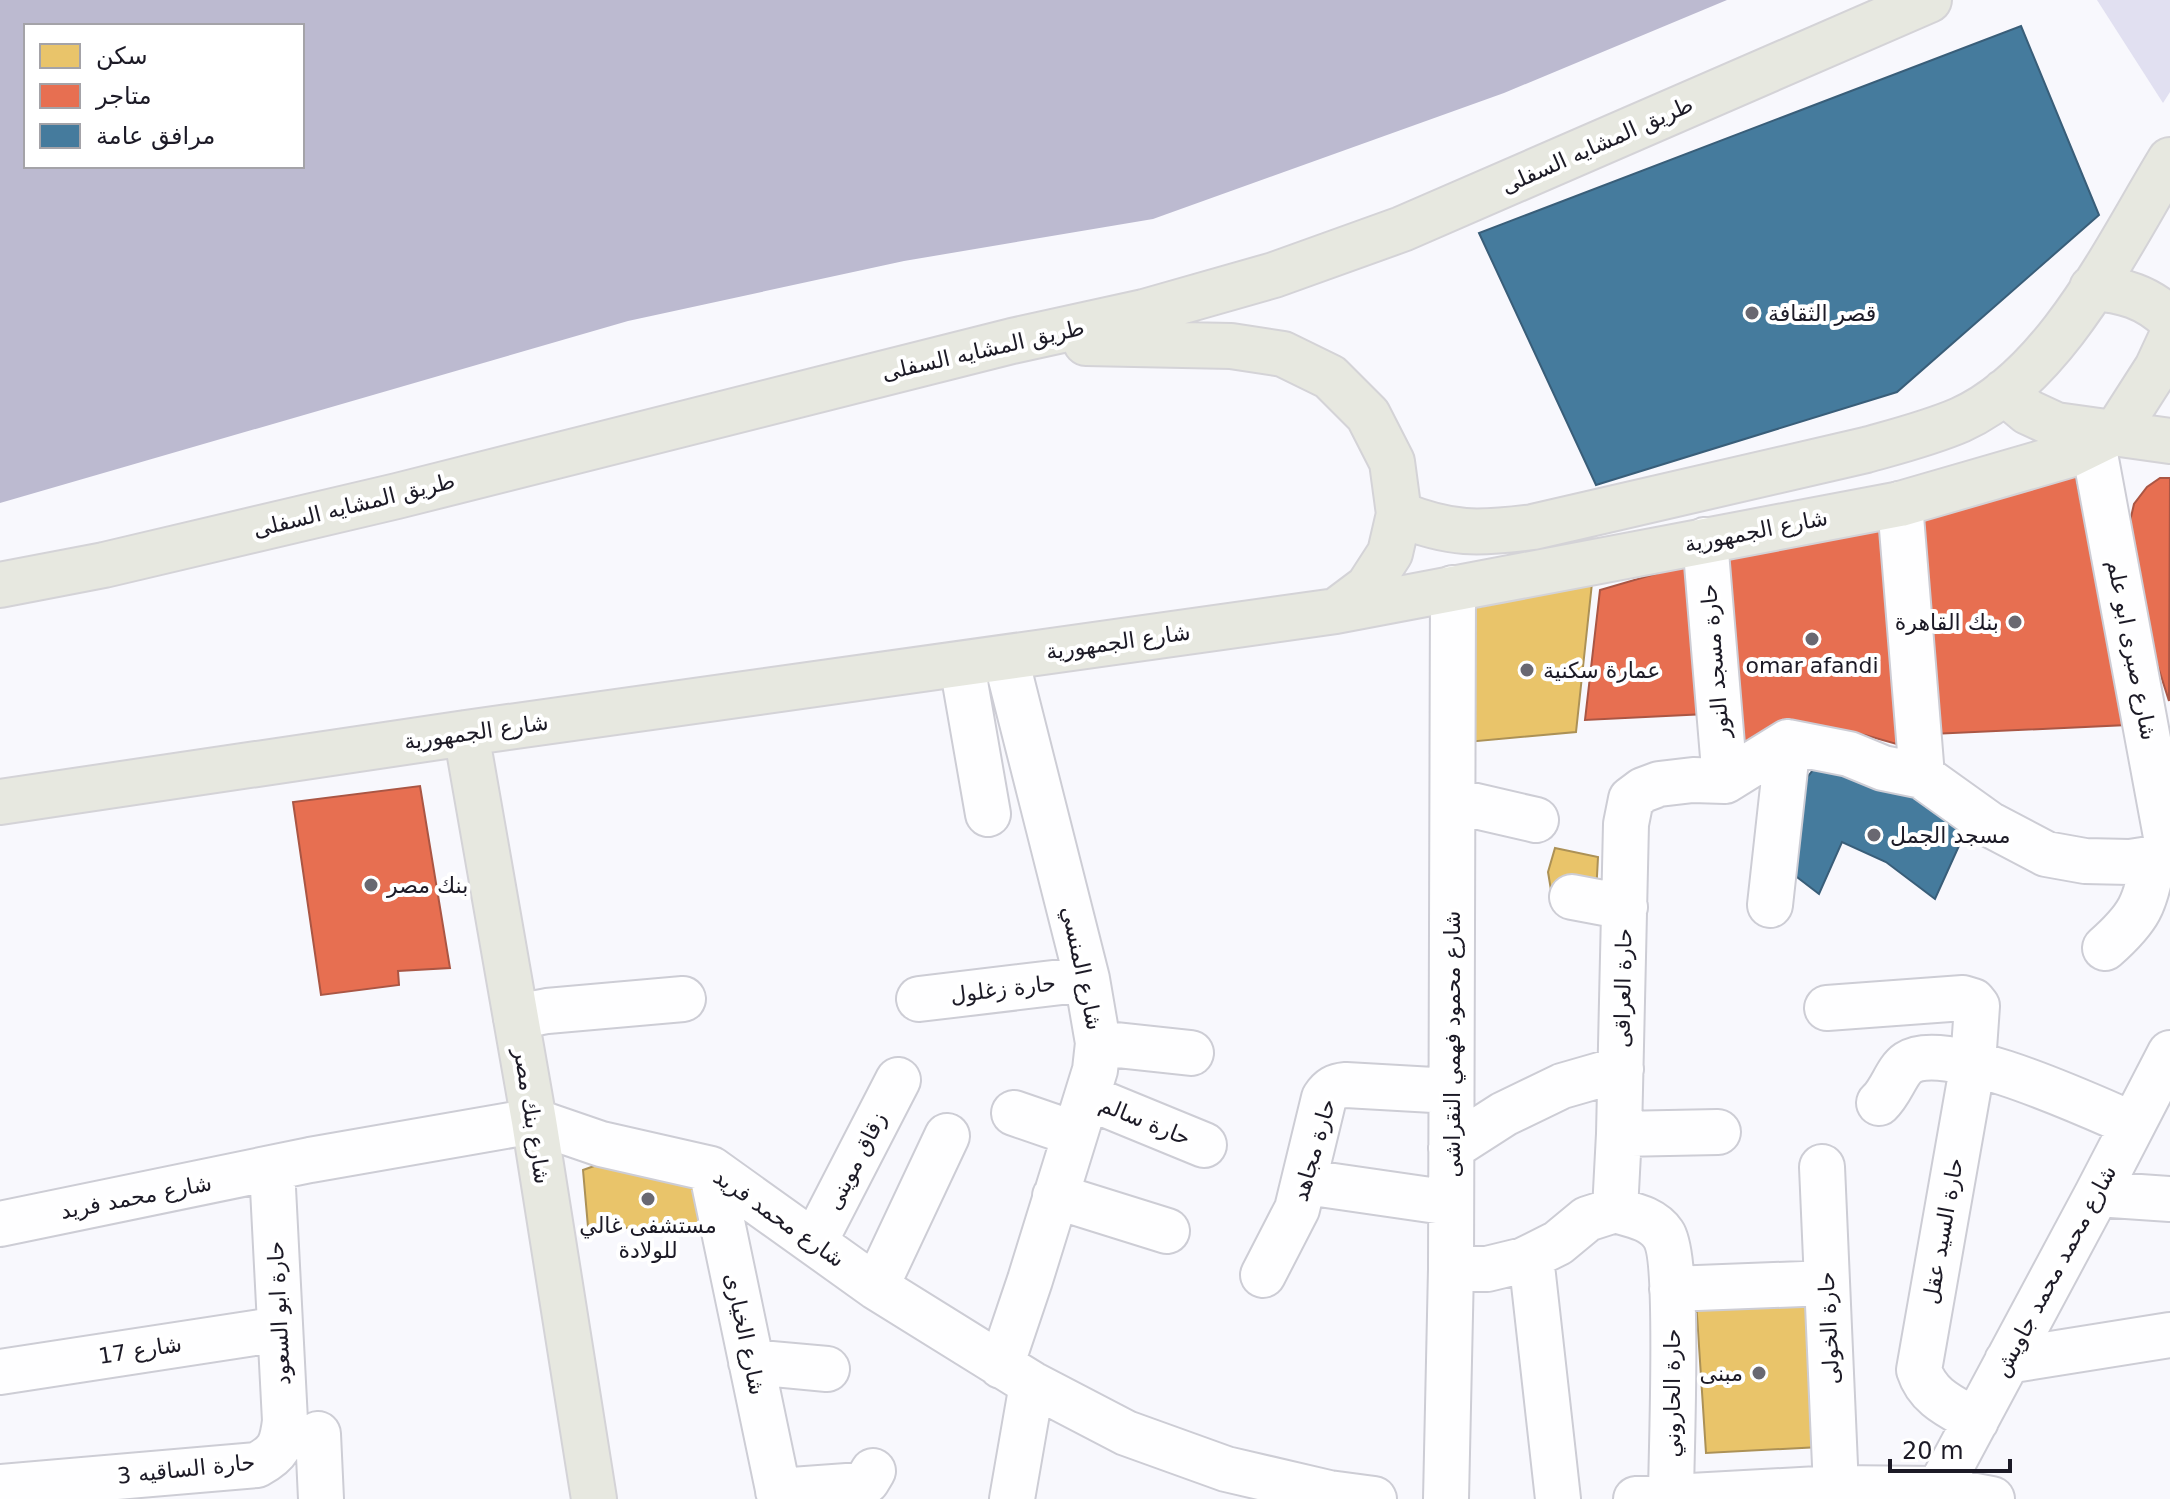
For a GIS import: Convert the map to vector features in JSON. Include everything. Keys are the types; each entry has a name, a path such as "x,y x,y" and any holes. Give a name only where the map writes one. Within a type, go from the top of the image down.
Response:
{"main road":[{"name":"طريق المشايه السفلى","path":"0,585 104,565 381,500 1012,341 1158,308 1274,275 1402,229 1929,0"},
{"path":"1399,514 1432,527 1482,533 1533,527 1916,437 1963,419 2004,392 2038,361 2068,327 2170,160"},
{"path":"2092,288 2139,296 2170,319"},
{"path":"2104,437 2157,368 2170,340"},
{"path":"1012,341 1231,346 1283,354 1330,377 1368,415 1392,462 1399,514 1390,553 1368,587 1336,611"},
{"path":"2004,392 2028,412 2056,425 2104,437 2170,441"},
{"name":"شارع الجمهورية","path":"0,802 1336,611 1900,504 2069,455 2104,437"},
{"name":"شارع بنك مصر","path":"466,733 534,1121 594,1499"}],"street":[{"name":"شارع صبرى ابو علم","path":"2104,437 2164,858"},
{"path":"1900,504 1922,776"},
{"name":"حارة مسجد النور","path":"1705,540 1725,781"},
{"name":"شارع محمود فهمي النقراشى","path":"1446,1499 1451,1269 1453,588"},
{"name":"شارع المنسي","path":"1006,659 1087,979 1098,1043 1095,1070 1030,1280 1016,1375 1012,1499"},
{"path":"962,665 988,814"},
{"path":"1725,781 1788,742 1849,754 1883,768 1922,776 1989,824 2046,854 2085,861 2130,862 2164,858"},
{"path":"1770,905 1788,742"},
{"name":"حارة العراقى","path":"1615,1210 1626,824 1631,799 1659,784 1693,780 1725,781"},
{"path":"1454,801 1536,820"},
{"path":"2105,948 2131,925 2164,858"},
{"path":"1572,897 1625,907"},
{"name":"حارة زغلول","path":"919,999 1087,979"},
{"name":"حارة السيد عقل","path":"1827,1008 1963,998 1973,1001 1979,1013 1919,1370 1923,1384 1932,1395 1976,1421"},
{"path":"516,1017 547,1011 683,999"},
{"path":"1098,1043 1191,1053"},
{"name":"شارع محمد محمد جاويش","path":"1939,1489 2170,1053"},
{"path":"1879,1103 1894,1086 1906,1064 1916,1059 1973,1063 2000,1069 2132,1124"},
{"path":"1451,1148 1504,1114 1562,1086 1621,1069"},
{"name":"زقاق موينى","path":"815,1241 898,1080"},
{"name":"حارة مجاهد","path":"1263,1275 1291,1222 1306,1182 1324,1098 1329,1090 1346,1085 1451,1091"},
{"name":"حارة سالم","path":"1014,1113 1081,1116 1204,1145"},
{"name":"شارع محمد فريد","path":"0,1224 310,1160 534,1121 601,1144 711,1169 876,1287 1016,1375 1126,1433 1226,1469 1329,1493 1374,1499"},
{"path":"1619,1134 1718,1132"},
{"path":"876,1287 947,1136"},
{"name":"حارة الخولى","path":"1822,1167 1836,1488"},
{"name":"حارة ابو السعود","path":"272,1169 285,1421 283,1439 274,1456"},
{"name":"شارع الخيارى","path":"711,1169 779,1495"},
{"path":"1306,1182 1451,1203"},
{"path":"2097,1194 2170,1199"},
{"path":"1055,1196 1167,1231"},
{"path":"1451,1269 1487,1269 1531,1257 1558,1243 1587,1219 1615,1210"},
{"name":"حارة الحاروني","path":"1615,1210 1650,1221 1663,1232 1670,1246 1672,1289 1654,1498"},
{"path":"1531,1257 1558,1499"},
{"path":"1672,1289 1827,1283"},
{"name":"شارع 17","path":"0,1372 280,1329"},
{"path":"2007,1361 2170,1335"},
{"path":"751,1362 827,1369"},
{"path":"318,1434 321,1499"},
{"name":"حارة الساقيه 3","path":"0,1487 257,1465 274,1456"},
{"path":"779,1495 861,1485 873,1471"},
{"path":"1654,1498 1836,1488 1939,1489 1992,1499"}],"shaded area":[{"path":"0,0 1727,0 1504,93 1153,219 904,261 628,321 0,503"},
{"path":"2097,0 2170,0 2170,92 2163,103"}],"building: سكن":[{"name":"عمارة سكنية","path":"1592,583 1576,732 1467,742 1474,608"},
{"path":"1555,848 1598,857 1596,895 1551,890 1548,872"},
{"name":"مستشفى غالي للولادة","path":"625,1155 706,1172 716,1230 588,1227 583,1170"},
{"name":"مبنى","path":"1815,1296 1820,1447 1706,1453 1696,1300"}],"building: متاجر":[{"name":"بنك القاهرة","path":"2075,473 2127,725 1932,734 1916,518"},
{"path":"2160,478 2170,478 2169,701 2129,576 2128,530 2134,504 2147,487"},
{"name":"omar afandi","path":"1881,525 1907,747 1865,735 1783,727 1730,778 1717,550"},
{"path":"1696,562 1706,714 1585,720 1600,590"},
{"name":"بنك مصر","path":"420,786 450,968 398,971 399,985 321,995 293,802"}],"building: مرافق عامة":[{"name":"قصر الثقافة","path":"2021,26 2099,215 1897,392 1596,485 1479,233"},
{"name":"مسجد الجمل","path":"1821,760 1904,785 1967,828 1935,899 1886,862 1842,842 1819,894 1789,871 1781,810"}],"place":[{"name":"قصر الثقافة","path":"1752,313"},
{"name":"بنك القاهرة","path":"2015,622"},
{"name":"omar afandi","path":"1812,639"},
{"name":"عمارة سكنية","path":"1527,670"},
{"name":"مسجد الجمل","path":"1874,835"},
{"name":"بنك مصر","path":"371,885"},
{"name":"مستشفى غالي للولادة","path":"648,1199"},
{"name":"مبنى","path":"1759,1373"}]}
